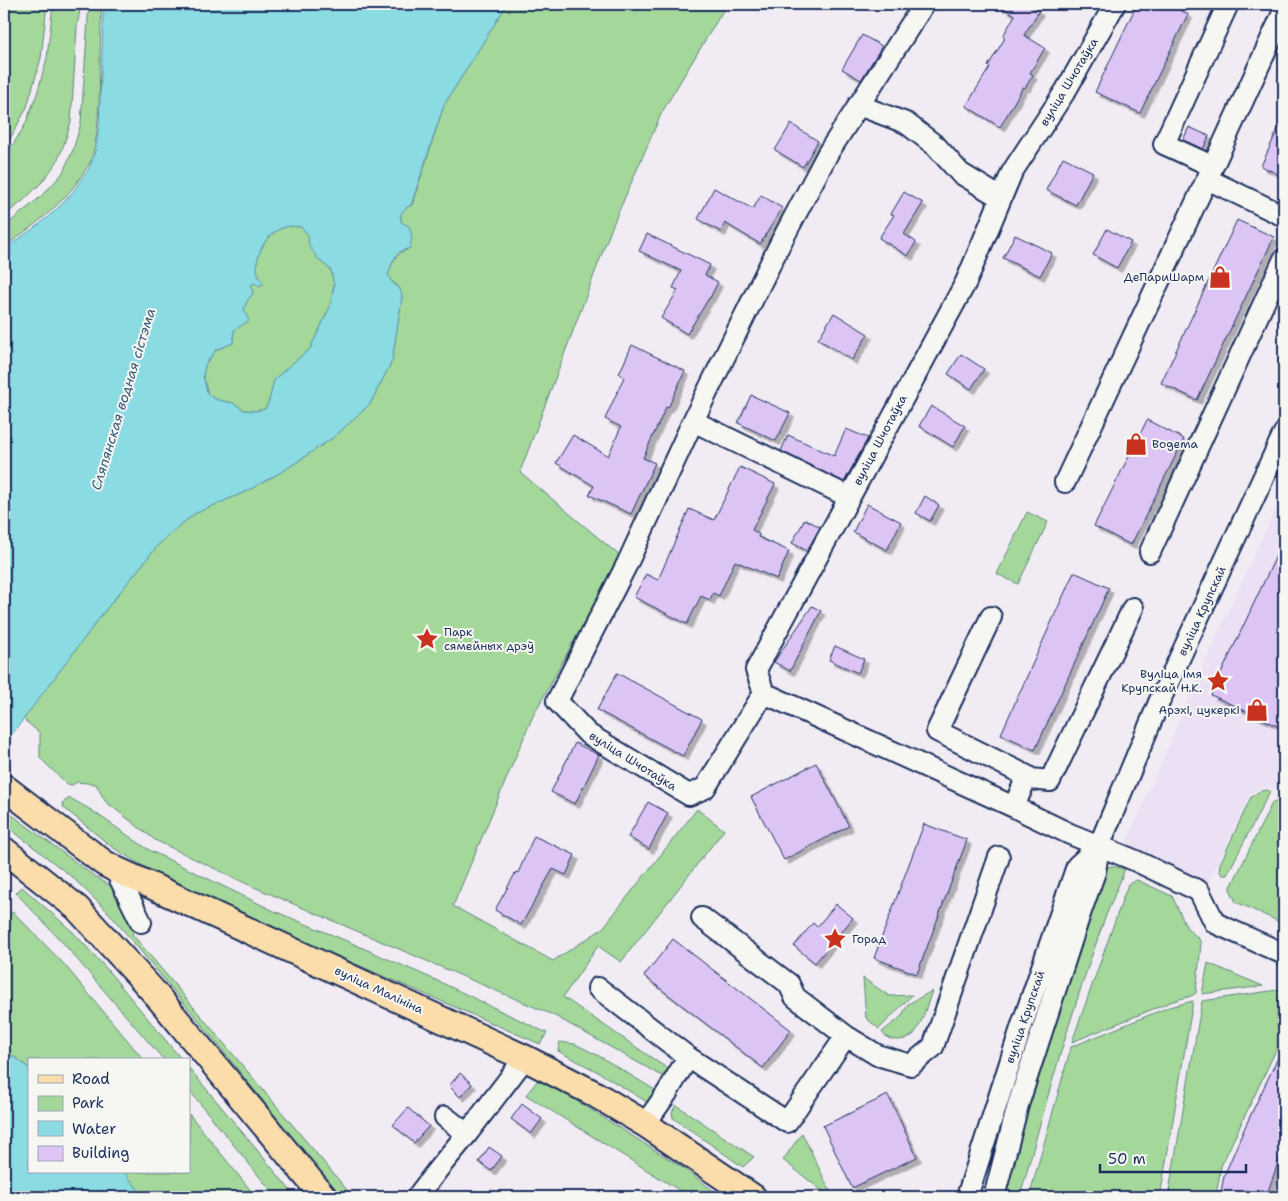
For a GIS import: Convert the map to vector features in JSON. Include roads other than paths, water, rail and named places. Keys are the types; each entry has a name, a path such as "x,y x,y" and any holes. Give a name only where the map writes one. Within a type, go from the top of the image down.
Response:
{"main road":[{"name":"вуліца Малініна","path":"4,787 114,869 525,1058 592,1093 645,1124 753,1197"},
{"path":"8,854 76,908 153,991 324,1197"}],"street":[{"name":"вуліца Шчотаўка","path":"924,4 828,153 780,244 693,421 627,564 557,701 588,734 689,795 705,788 764,693 756,670 966,282 1012,172 1066,90 1114,4"},
{"path":"1228,4 1164,144 1284,216"},
{"path":"1065,482 1284,11"},
{"path":"858,105 906,123 936,146 960,173 1002,198"},
{"path":"1150,552 1284,259"},
{"path":"693,421 849,497"},
{"name":"вуліца Крупскай","path":"994,1197 1018,1106 1095,872 1099,846 1160,700 1276,470 1284,436"},
{"path":"991,617 937,731 1031,779 1050,780 1133,608"},
{"path":"764,693 1070,834 1134,860 1198,891 1215,923 1284,954"},
{"path":"566,734 580,732 588,734"},
{"path":"1014,807 1027,776"},
{"name":"вуліца Крупскай","path":"967,1197 1019,1035 1077,866 1099,846"},
{"path":"702,918 789,984 795,997 846,1036 878,1055 910,1064 934,1047 999,857"},
{"path":"114,869 141,922"},
{"path":"598,988 688,1056 787,1122 846,1036"},
{"path":"645,1124 667,1093 688,1056"},
{"path":"417,1197 525,1058"},
{"path":"445,1117 467,1134"}],"water":[{"name":"Сляпянская водная сістэма","path":"104,4 507,4 444,105 411,205 401,214 402,223 409,226 412,237 410,248 396,255 388,275 392,282 400,289 402,297 392,361 370,404 334,437 285,470 245,492 196,513 159,544 107,608 4,745 4,249 48,217 67,199 91,164 99,126","holes":["289,226 301,227 308,235 309,246 319,260 331,270 334,285 330,307 310,349 274,380 265,409 255,411 244,410 233,403 218,400 208,395 203,376 205,365 216,350 233,343 234,330 249,321 244,309 247,301 253,294 251,285 255,283 259,286 263,284 258,276 257,267 261,248 268,238 279,229"]},
{"path":"4,1051 28,1067 28,1174 126,1174 144,1197 4,1197"}],"place":[{"name":"ДеПариШарм","path":"1220,277"},
{"name":"Bogema","path":"1136,444"},
{"name":"Парк сямейных дрэў","path":"427,639"},
{"name":"Вуліца імя Крупскай Н.К.","path":"1218,681"},
{"name":"Арэхі, цукеркі","path":"1257,710"},
{"name":"Горад","path":"835,939"}]}
